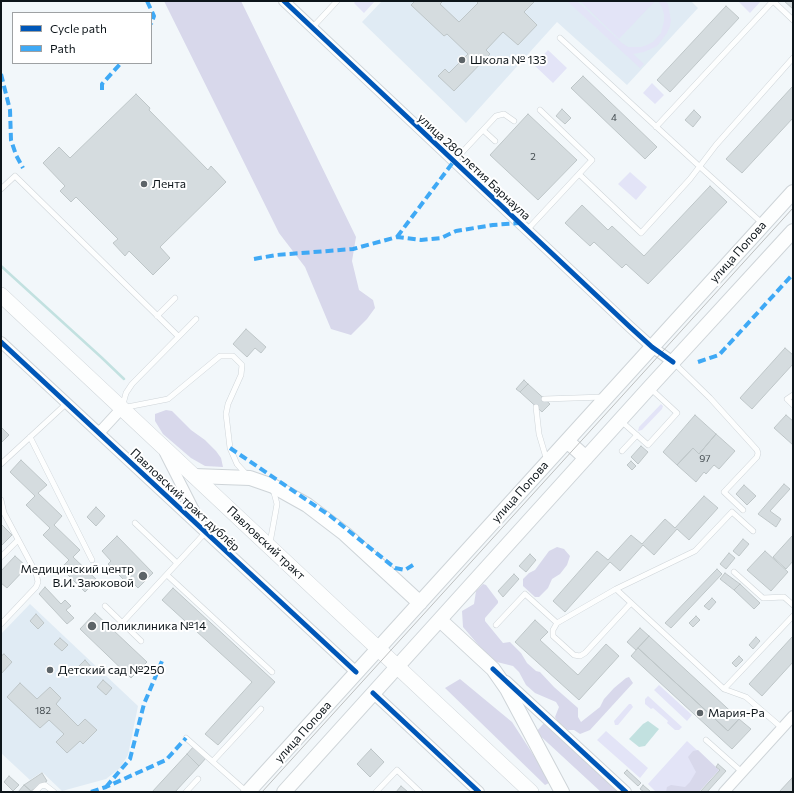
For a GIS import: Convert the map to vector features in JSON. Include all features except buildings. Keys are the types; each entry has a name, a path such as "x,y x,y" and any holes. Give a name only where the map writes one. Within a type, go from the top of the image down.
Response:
{"main road":[{"name":"улица Попова","path":"248,792 793,192"},
{"path":"284,792 793,231"},
{"name":"Павловский тракт","path":"1,295 531,792"},
{"path":"567,441 586,458"},
{"path":"194,476 250,478 273,486 307,505 345,534 420,603"},
{"path":"440,620 493,669 507,689 562,792"}],"street":[{"name":"улица 280-летия Барнаула","path":"284,1 652,347 673,362"},
{"name":"Павловский тракт дублёр","path":"1,342 356,672"},
{"path":"99,433 122,408"},
{"path":"161,445 205,533"},
{"path":"493,669 626,792"},
{"path":"374,693 479,792"},
{"path":"724,792 793,716"}],"lane":[{"path":"312,28 337,1"},
{"path":"656,127 773,1 793,20"},
{"path":"560,38 764,224"},
{"path":"579,174 641,233 690,179 716,145 793,58"},
{"path":"527,230 592,160 540,110"},
{"path":"454,161 496,116 504,114 514,121"},
{"path":"483,130 495,141"},
{"path":"1,189 15,176 178,336"},
{"path":"157,316 175,298"},
{"path":"196,319 132,384 126,393 122,408 168,400 220,356 233,356 242,365 241,375 228,404 226,414 230,448 237,464 250,478"},
{"path":"673,362 710,398 758,453 757,456 724,492 744,510"},
{"path":"620,420 648,445 677,412 650,388"},
{"path":"793,396 787,399 793,405"},
{"path":"544,398 607,397"},
{"path":"1,464 67,403"},
{"path":"536,407 539,434 547,462"},
{"path":"622,451 637,435"},
{"path":"30,437 92,560"},
{"path":"269,546 277,504 273,486"},
{"path":"1,500 2,515 36,573 38,582 36,588 1,624"},
{"path":"631,603 585,653 580,656 574,655 553,636 553,630 557,623 616,589 695,551 732,512 753,531"},
{"path":"135,523 177,563"},
{"path":"122,623 205,533"},
{"path":"1,557 18,540"},
{"path":"734,572 763,598 784,597 793,605"},
{"path":"167,574 272,672"},
{"path":"616,589 724,689 746,697 782,728"},
{"path":"496,625 525,594 557,623"},
{"path":"105,606 141,640"},
{"path":"724,689 793,616"},
{"path":"213,761 261,708"},
{"path":"186,738 248,792"},
{"path":"706,740 742,772"},
{"path":"376,792 397,770 420,792"},
{"path":"186,792 198,778"},
{"path":"35,792 41,786 45,785 54,792"}],"shaded area":[{"path":"164,1 241,1 356,237 352,261 359,290 373,300 375,308 367,319 351,335 331,329 305,267 279,233"},
{"path":"356,1 375,1 364,13 354,3"},
{"name":"Школа № 133","path":"382,1 691,1 698,8 627,85 557,22 466,123 362,22"},
{"path":"567,1 577,1 628,47 641,47 647,45 653,42 661,33 664,14 658,1 665,1 668,4 671,20 670,26 667,33 657,46 644,52 633,54 644,64 640,68"},
{"path":"580,1 655,1 619,39"},
{"path":"738,1 761,1 750,13"},
{"path":"548,50 567,68 553,83 534,65"},
{"path":"652,83 664,95 655,104 643,93"},
{"path":"630,172 647,187 636,200 618,184"},
{"path":"661,404 663,406 662,409 642,430 638,431 639,427"},
{"path":"166,410 172,411 191,430 205,440 216,451 221,458 223,467 205,466 191,458 163,434 155,421 155,414"},
{"path":"557,547 564,549 570,556 567,565 560,574 552,579 548,588 539,597 535,597 523,586 523,579 535,570 549,551"},
{"path":"483,584 486,585 498,601 498,603 485,618 485,621 503,643 510,642 521,653 527,663 536,671 540,672 554,687 578,708 578,717 581,722 600,707 604,699 614,688 629,677 633,683 590,730 580,734 574,730 568,730 560,726 555,717 559,707 556,702 535,693 526,685 519,672 513,666 493,661 463,627 462,611 474,604 476,591"},
{"name":"Детский сад №250","path":"30,604 138,706 128,755 120,768 106,779 62,791 42,772 30,780 1,753 1,634"},
{"path":"460,679 512,722 551,782 545,785 445,688"},
{"path":"659,685 692,715 687,721 654,690"},
{"path":"648,696 682,727 679,730 675,730 667,723 668,721 653,708 651,709 645,704 645,699"},
{"path":"629,704 633,707 618,725 615,725 614,721"},
{"path":"648,721 659,729 645,746 639,747 629,739 643,724"},
{"path":"544,723 618,792 601,792 536,732"},
{"path":"606,731 648,768 640,778 597,740"},
{"path":"687,741 719,770 698,792 656,792 648,784"},
{"path":"698,750 719,770 699,792 666,792 667,787 671,785 685,787 690,782 696,772 688,757 693,751"}],"waterway":[{"path":"1,266 124,379"}],"tram line":[{"path":"262,792 793,208"}],"marked path":[{"path":"147,1 154,16 152,21"},
{"path":"102,90 102,84 120,64"},
{"path":"1,74 10,110 11,140 16,155 23,168"},
{"path":"397,237 454,161"},
{"path":"254,259 276,255 353,249 397,237 421,240 441,238 456,231 493,225 519,223"},
{"path":"698,362 719,355 793,274"},
{"path":"230,448 329,515 395,568 405,570 413,565"},
{"path":"106,787 130,759 144,704 162,661"},
{"path":"91,792 106,787 166,760 186,738"}],"cycle path":[{"path":"284,1 630,327 652,347 673,362"},
{"path":"1,342 356,672"},
{"path":"493,669 626,792"},
{"path":"373,693 479,792"}],"place":[{"name":"Школа № 133","path":"462,60"},
{"name":"Лента","path":"144,184"},
{"name":"Медицинский центр В.И. Заюковой","path":"143,576"},
{"name":"Поликлиника №14","path":"92,626"},
{"name":"Детский сад №250","path":"50,670"},
{"name":"Мария-Ра","path":"700,713"}]}
